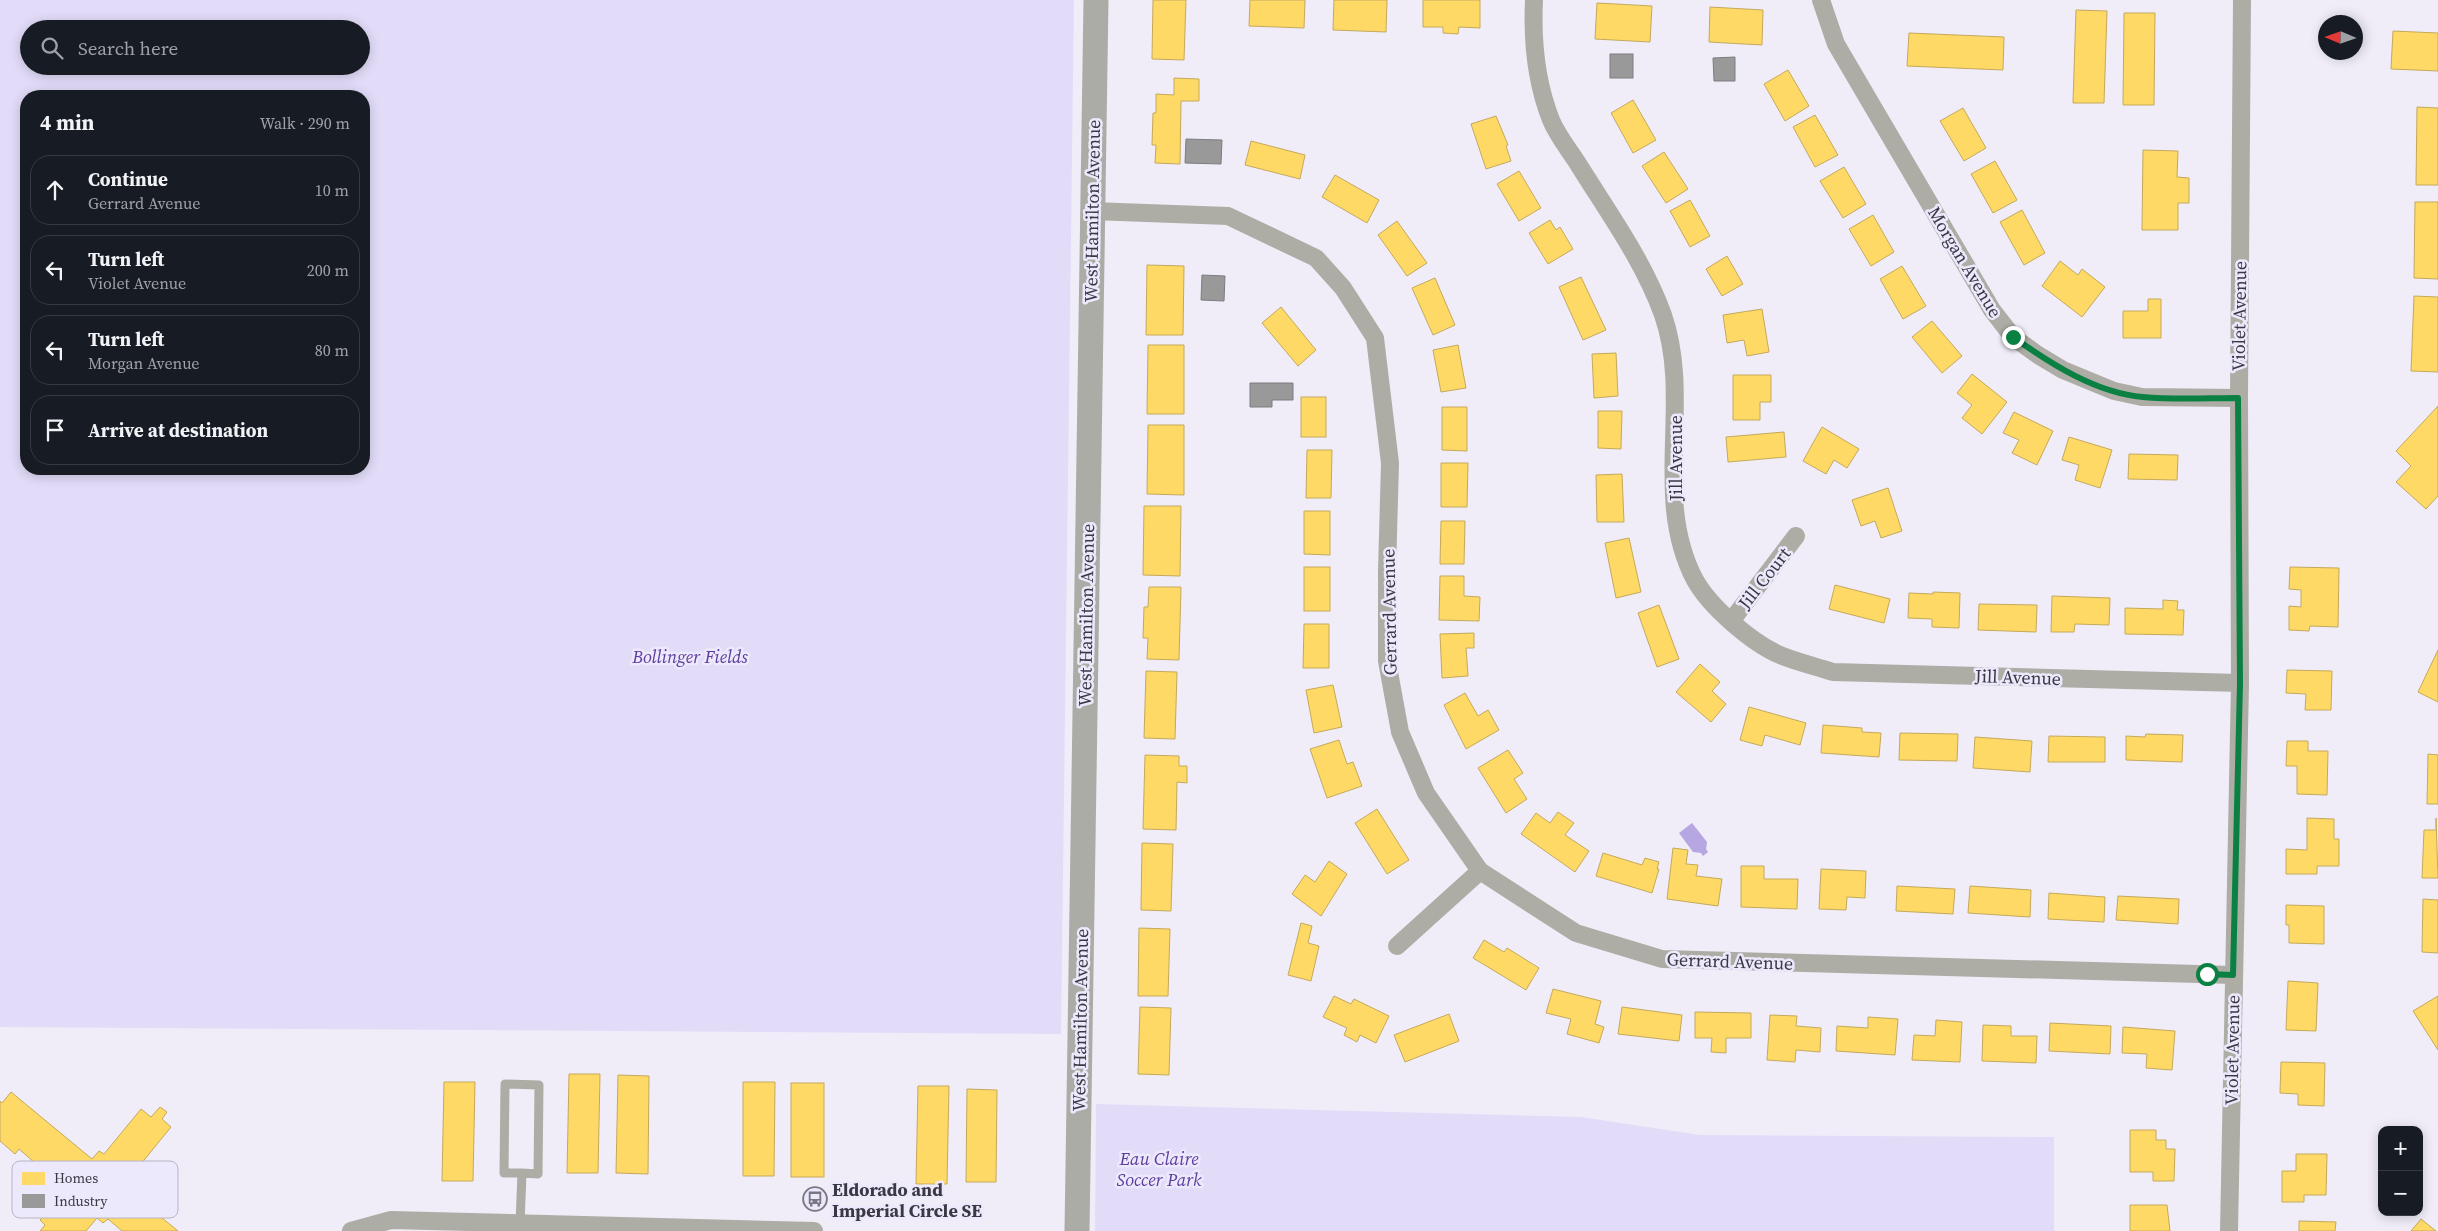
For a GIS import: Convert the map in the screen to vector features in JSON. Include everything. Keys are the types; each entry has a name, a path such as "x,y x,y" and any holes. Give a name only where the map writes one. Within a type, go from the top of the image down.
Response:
{"street":[{"name":"West Hamilton Avenue","path":"1077,1231 1096,0"},
{"name":"Jill Avenue","path":"1534,0 1533,20 1536,70 1552,121 1647,275 1664,318 1673,368 1675,437 1672,490 1678,532 1696,581 1732,620 1752,639 1779,654 1833,672 2240,683"},
{"name":"Morgan Avenue","path":"1820,0 1836,44 1992,310 2013,337 2063,370 2114,391 2142,397 2238,398"},
{"name":"Violet Avenue","path":"2228,1231 2240,683 2238,398 2242,0"},
{"name":"Gerrard Avenue","path":"1092,211 1228,216 1276,237 1316,258 1343,288 1375,338 1390,463 1386,571 1387,661 1400,732 1426,793 1480,871 1576,934 1662,959 2233,975"},
{"name":"Jill Court","path":"1732,620 1796,536"},
{"path":"1397,946 1480,871"},
{"path":"351,1231 390,1220 814,1231"}],"lane":[{"path":"505,1084 539,1085 538,1174 522,1173 504,1173 505,1084"},
{"path":"520,1224 522,1173"}],"green space":[{"name":"Bollinger Fields","path":"0,0 1074,0 1061,1034 0,1027"},
{"name":"Eau Claire Soccer Park","path":"1096,1104 1581,1117 1700,1135 2054,1137 2054,1231 1095,1231"}],"shaded area":[{"path":"1692,823 1707,842 1706,849 1708,852 1703,856 1701,853 1693,852 1679,833"}],"building: Homes":[{"path":"1153,0 1186,0 1184,60 1152,59"},
{"path":"1250,0 1305,0 1304,28 1249,26"},
{"path":"1334,0 1387,0 1386,32 1333,30"},
{"path":"1423,0 1480,0 1480,28 1459,27 1458,34 1443,33 1443,27 1423,27"},
{"path":"1597,3 1652,6 1650,42 1595,39"},
{"path":"1710,7 1763,10 1762,45 1709,42"},
{"path":"2076,10 2107,11 2104,103 2073,103"},
{"path":"2124,13 2155,13 2154,105 2123,105"},
{"path":"2393,31 2438,33 2438,71 2391,69"},
{"path":"1909,33 2004,37 2003,70 1907,66"},
{"path":"1788,70 1809,106 1785,121 1764,84"},
{"path":"1174,78 1199,79 1199,101 1181,101 1180,164 1155,163 1156,145 1152,145 1153,113 1156,113 1156,94 1174,95"},
{"path":"1633,100 1656,140 1633,153 1611,113"},
{"path":"2417,107 2438,108 2438,185 2416,185"},
{"path":"1963,108 1986,148 1964,161 1940,121"},
{"path":"1815,115 1838,155 1815,167 1793,127"},
{"path":"1496,116 1508,145 1506,146 1511,161 1486,169 1471,124"},
{"path":"1251,141 1305,155 1300,179 1245,165"},
{"path":"2143,150 2178,151 2177,177 2189,178 2189,203 2178,203 2178,230 2142,230"},
{"path":"1664,152 1688,189 1666,203 1642,166"},
{"path":"1995,161 2017,200 1993,213 1971,174"},
{"path":"1844,167 1866,204 1843,218 1820,181"},
{"path":"1519,171 1541,208 1519,221 1497,184"},
{"path":"1335,175 1379,200 1367,223 1322,197"},
{"path":"1690,200 1710,236 1690,247 1670,211"},
{"path":"2415,202 2438,202 2438,279 2414,278"},
{"path":"2022,210 2045,253 2024,265 2000,222"},
{"path":"1873,215 1894,252 1871,266 1849,229"},
{"path":"1550,220 1556,230 1560,227 1573,249 1548,264 1529,233"},
{"path":"1397,221 1427,263 1407,276 1378,235"},
{"path":"1727,256 1743,284 1722,296 1706,269"},
{"path":"2060,261 2078,275 2082,269 2105,287 2082,317 2042,286"},
{"path":"1147,265 1184,266 1183,335 1146,335"},
{"path":"1902,266 1926,306 1903,319 1880,279"},
{"path":"1581,277 1606,330 1583,340 1559,287"},
{"path":"1435,278 1455,325 1433,335 1412,288"},
{"path":"2414,296 2438,297 2438,372 2411,371"},
{"path":"2148,299 2161,299 2161,338 2123,338 2123,311 2148,311"},
{"path":"1281,307 1316,350 1298,366 1262,323"},
{"path":"1762,309 1769,352 1747,356 1744,340 1727,343 1723,315"},
{"path":"1932,321 1962,356 1942,373 1912,337"},
{"path":"1148,345 1184,345 1184,414 1147,414"},
{"path":"1458,345 1466,388 1441,392 1433,350"},
{"path":"1616,353 1618,396 1594,398 1592,354"},
{"path":"1972,374 2007,402 1982,434 1962,418 1972,405 1957,393"},
{"path":"1733,375 1771,375 1771,402 1760,402 1760,420 1733,420"},
{"path":"1301,397 1326,397 1326,437 1301,437"},
{"path":"2438,406 2438,496 2426,509 2396,482 2411,466 2396,451"},
{"path":"1442,407 1467,407 1467,451 1442,450"},
{"path":"1598,411 1622,411 1621,449 1598,448"},
{"path":"2014,412 2053,431 2037,465 2012,453 2019,440 2003,433"},
{"path":"1148,425 1184,425 1184,495 1147,494"},
{"path":"1822,427 1859,449 1847,468 1834,460 1826,474 1803,461"},
{"path":"1784,432 1786,457 1728,462 1726,437"},
{"path":"2069,437 2112,450 2100,488 2075,480 2079,465 2062,460"},
{"path":"1307,450 1332,450 1331,498 1306,498"},
{"path":"2129,454 2178,455 2177,480 2128,479"},
{"path":"1441,463 1468,463 1467,507 1441,507"},
{"path":"1622,474 1624,522 1597,522 1596,475"},
{"path":"1888,488 1902,531 1881,538 1875,521 1861,526 1852,500"},
{"path":"1144,506 1181,506 1180,576 1143,575"},
{"path":"1304,511 1330,511 1330,555 1304,554"},
{"path":"1441,521 1465,521 1464,564 1440,564"},
{"path":"1629,538 1641,592 1616,598 1605,543"},
{"path":"1304,567 1330,567 1330,611 1304,611"},
{"path":"2290,567 2339,568 2338,627 2310,626 2309,631 2289,630 2289,606 2301,607 2301,590 2289,589"},
{"path":"1440,576 1464,576 1464,596 1480,597 1479,621 1439,620"},
{"path":"1835,585 1890,599 1884,623 1829,609"},
{"path":"1149,587 1181,587 1179,660 1147,659 1148,638 1143,638 1144,607 1148,607"},
{"path":"1933,592 1960,593 1959,628 1932,627 1932,619 1908,618 1909,593 1933,594"},
{"path":"2052,596 2110,598 2109,625 2075,624 2074,632 2051,632"},
{"path":"2163,600 2178,601 2177,610 2184,610 2183,635 2125,634 2125,608 2163,609"},
{"path":"1979,604 2037,605 2036,632 1978,630"},
{"path":"1659,605 1679,659 1657,667 1638,613"},
{"path":"1304,624 1329,624 1329,668 1303,668"},
{"path":"1474,633 1474,648 1466,648 1468,676 1442,678 1440,634"},
{"path":"2438,650 2438,702 2418,692"},
{"path":"1700,664 1720,682 1712,691 1726,704 1711,722 1676,692"},
{"path":"2287,670 2332,671 2331,710 2305,710 2306,694 2286,693"},
{"path":"1146,671 1177,672 1175,739 1144,738"},
{"path":"1333,685 1342,727 1314,733 1306,690"},
{"path":"1465,693 1478,716 1488,710 1499,730 1466,749 1444,705"},
{"path":"1749,707 1806,723 1800,745 1765,735 1762,746 1740,740"},
{"path":"1823,725 1862,728 1862,732 1881,733 1879,757 1821,753"},
{"path":"1900,733 1958,734 1957,761 1899,760"},
{"path":"2146,734 2183,735 2182,762 2126,760 2126,736 2145,737"},
{"path":"2049,736 2105,737 2105,762 2048,762"},
{"path":"1975,737 2032,741 2030,772 1973,768"},
{"path":"1339,740 1347,764 1353,762 1362,786 1327,798 1310,749"},
{"path":"2287,741 2308,741 2308,751 2328,751 2327,795 2297,794 2297,766 2286,766"},
{"path":"1508,750 1523,773 1514,779 1527,799 1506,813 1478,768"},
{"path":"2428,754 2438,755 2438,804 2427,804"},
{"path":"1145,755 1179,756 1179,766 1187,766 1187,783 1177,782 1176,830 1143,829"},
{"path":"1377,809 1409,860 1387,874 1355,823"},
{"path":"1558,812 1574,823 1565,835 1589,851 1575,872 1521,834 1536,813 1550,823"},
{"path":"2307,818 2334,819 2334,839 2339,839 2339,866 2317,866 2317,874 2286,874 2286,849 2307,850"},
{"path":"2436,818 2438,878 2422,878 2424,830 2436,830"},
{"path":"1142,843 1173,844 1171,911 1141,910"},
{"path":"1673,848 1688,850 1686,864 1698,865 1696,876 1722,879 1718,906 1667,899"},
{"path":"1603,853 1642,865 1645,858 1659,862 1657,869 1659,869 1652,893 1596,876"},
{"path":"1329,861 1347,874 1321,916 1292,894 1305,875 1315,882"},
{"path":"1741,866 1764,866 1764,879 1798,879 1797,909 1741,907"},
{"path":"1821,869 1866,871 1865,898 1847,897 1846,910 1819,909"},
{"path":"1897,886 1955,889 1953,914 1896,911"},
{"path":"1970,886 2031,890 2030,917 1968,913"},
{"path":"2049,893 2105,897 2104,922 2048,919"},
{"path":"2118,896 2179,899 2178,924 2116,920"},
{"path":"2423,899 2438,900 2438,953 2422,952"},
{"path":"2286,905 2324,906 2324,944 2289,943 2289,925 2286,925"},
{"path":"1301,923 1312,926 1308,943 1319,946 1311,981 1288,975"},
{"path":"1139,928 1170,929 1168,996 1138,996"},
{"path":"1484,940 1504,952 1507,948 1539,968 1526,990 1473,958"},
{"path":"2288,981 2318,983 2316,1031 2286,1030"},
{"path":"1553,989 1601,1001 1595,1024 1604,1027 1599,1043 1567,1034 1571,1019 1546,1013"},
{"path":"1334,996 1351,1004 1354,999 1389,1016 1376,1043 1360,1035 1357,1042 1344,1035 1347,1028 1323,1017"},
{"path":"2438,996 2438,1050 2413,1011"},
{"path":"1140,1007 1171,1008 1169,1075 1138,1074"},
{"path":"1622,1007 1682,1015 1679,1041 1618,1034"},
{"path":"1695,1012 1751,1013 1751,1038 1726,1038 1726,1053 1711,1052 1712,1038 1695,1038"},
{"path":"1449,1014 1459,1041 1405,1062 1394,1035"},
{"path":"1770,1015 1797,1016 1796,1026 1821,1028 1820,1052 1796,1050 1795,1062 1767,1060"},
{"path":"1868,1017 1898,1019 1895,1055 1836,1051 1837,1026 1868,1028"},
{"path":"1936,1020 1962,1022 1960,1062 1912,1060 1914,1035 1935,1036"},
{"path":"2050,1023 2111,1026 2110,1054 2049,1051"},
{"path":"1983,1025 2011,1026 2011,1036 2037,1036 2036,1063 1982,1061"},
{"path":"2123,1027 2175,1031 2172,1070 2146,1068 2147,1054 2122,1053"},
{"path":"2281,1062 2325,1063 2324,1106 2298,1105 2298,1094 2280,1093"},
{"path":"569,1074 600,1074 598,1173 567,1173"},
{"path":"618,1075 649,1076 648,1174 616,1173"},
{"path":"444,1082 475,1082 473,1181 442,1181"},
{"path":"743,1082 775,1082 774,1176 743,1176"},
{"path":"791,1083 824,1083 824,1177 791,1177"},
{"path":"918,1086 949,1086 947,1184 916,1184"},
{"path":"967,1089 997,1090 996,1182 966,1182"},
{"path":"11,1092 92,1159 99,1151 104,1154 141,1109 151,1117 160,1107 167,1112 162,1119 171,1127 143,1161 33,1161 19,1149 15,1154 0,1141 0,1101 2,1103"},
{"path":"2130,1130 2156,1130 2156,1140 2166,1140 2166,1149 2175,1149 2174,1181 2153,1181 2153,1172 2130,1172"},
{"path":"2296,1154 2327,1154 2326,1195 2304,1195 2304,1202 2282,1202 2282,1171 2296,1171"},
{"path":"2130,1205 2167,1205 2170,1231 2130,1231"},
{"path":"42,1218 97,1218 86,1231 40,1231 45,1225 40,1220"},
{"path":"97,1218 162,1218 178,1231 122,1231 108,1219 103,1223"},
{"path":"2421,1219 2436,1231 2411,1231"},
{"path":"2299,1221 2336,1222 2335,1231 2299,1231"}],"building: Industry":[{"path":"1610,54 1633,54 1633,78 1610,78"},
{"path":"1735,57 1735,81 1714,81 1713,58"},
{"path":"1186,139 1222,140 1221,164 1185,163"},
{"path":"1202,275 1225,276 1224,301 1201,300"},
{"path":"1250,383 1293,383 1293,400 1272,400 1272,407 1250,407"}],"place":[{"name":"Eldorado and Imperial Circle SE","path":"815,1199"}],"route":[{"path":"2013,337 2063,370 2114,391 2142,397 2238,398 2240,683 2233,975 2207,974"}]}
